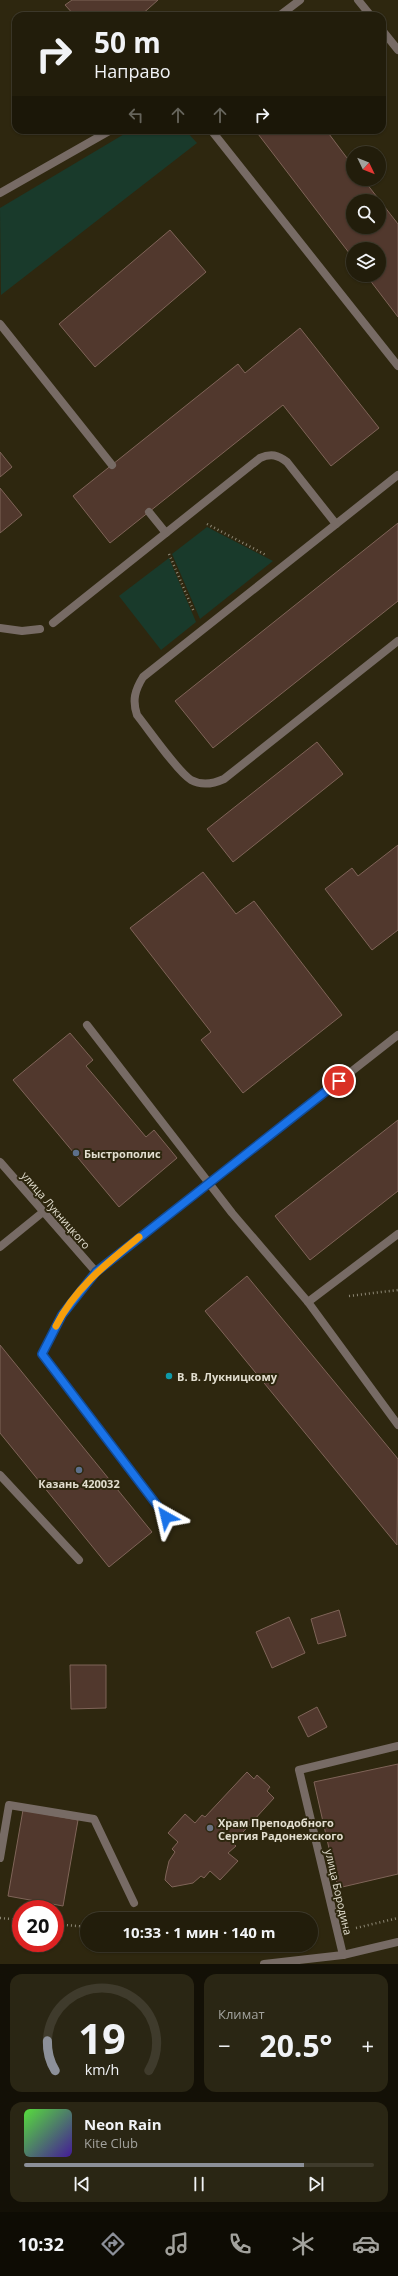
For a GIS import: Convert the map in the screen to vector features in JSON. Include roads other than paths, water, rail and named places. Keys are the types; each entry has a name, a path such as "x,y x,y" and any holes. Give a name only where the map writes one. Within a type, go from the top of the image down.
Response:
{"street":[{"path":"284,12 300,0"},
{"path":"358,0 368,12"},
{"path":"386,35 398,50"},
{"path":"0,192 104,134"},
{"path":"214,134 398,366"},
{"path":"0,324 112,464"},
{"path":"53,623 260,458 274,455 287,462 336,524"},
{"path":"398,475 143,678 137,686 134,706 137,714 184,774 191,780 207,784 224,779 398,641"},
{"path":"149,512 164,534"},
{"path":"0,628 22,631 40,629"},
{"path":"87,1025 208,1183 308,1302 398,1425"},
{"path":"166,1517 42,1354 62,1315 96,1272 398,1034"},
{"name":"улица Лукницкого","path":"0,1162 96,1272"},
{"path":"0,1248 43,1212"},
{"path":"308,1302 398,1234"},
{"path":"0,1476 79,1560"},
{"name":"улица Бородина","path":"343,1955 299,1770 398,1746"},
{"path":"0,1858 9,1805 94,1819 134,1903"},
{"path":"264,1964 343,1955 398,1942"}],"place":[{"name":"Быстрополис","path":"76,1153"},
{"name":"В. В. Лукницкому","path":"169,1376"},
{"name":"Казань 420032","path":"79,1470"},
{"name":"Храм Преподобного Сергия Радонежского","path":"210,1828"}]}
